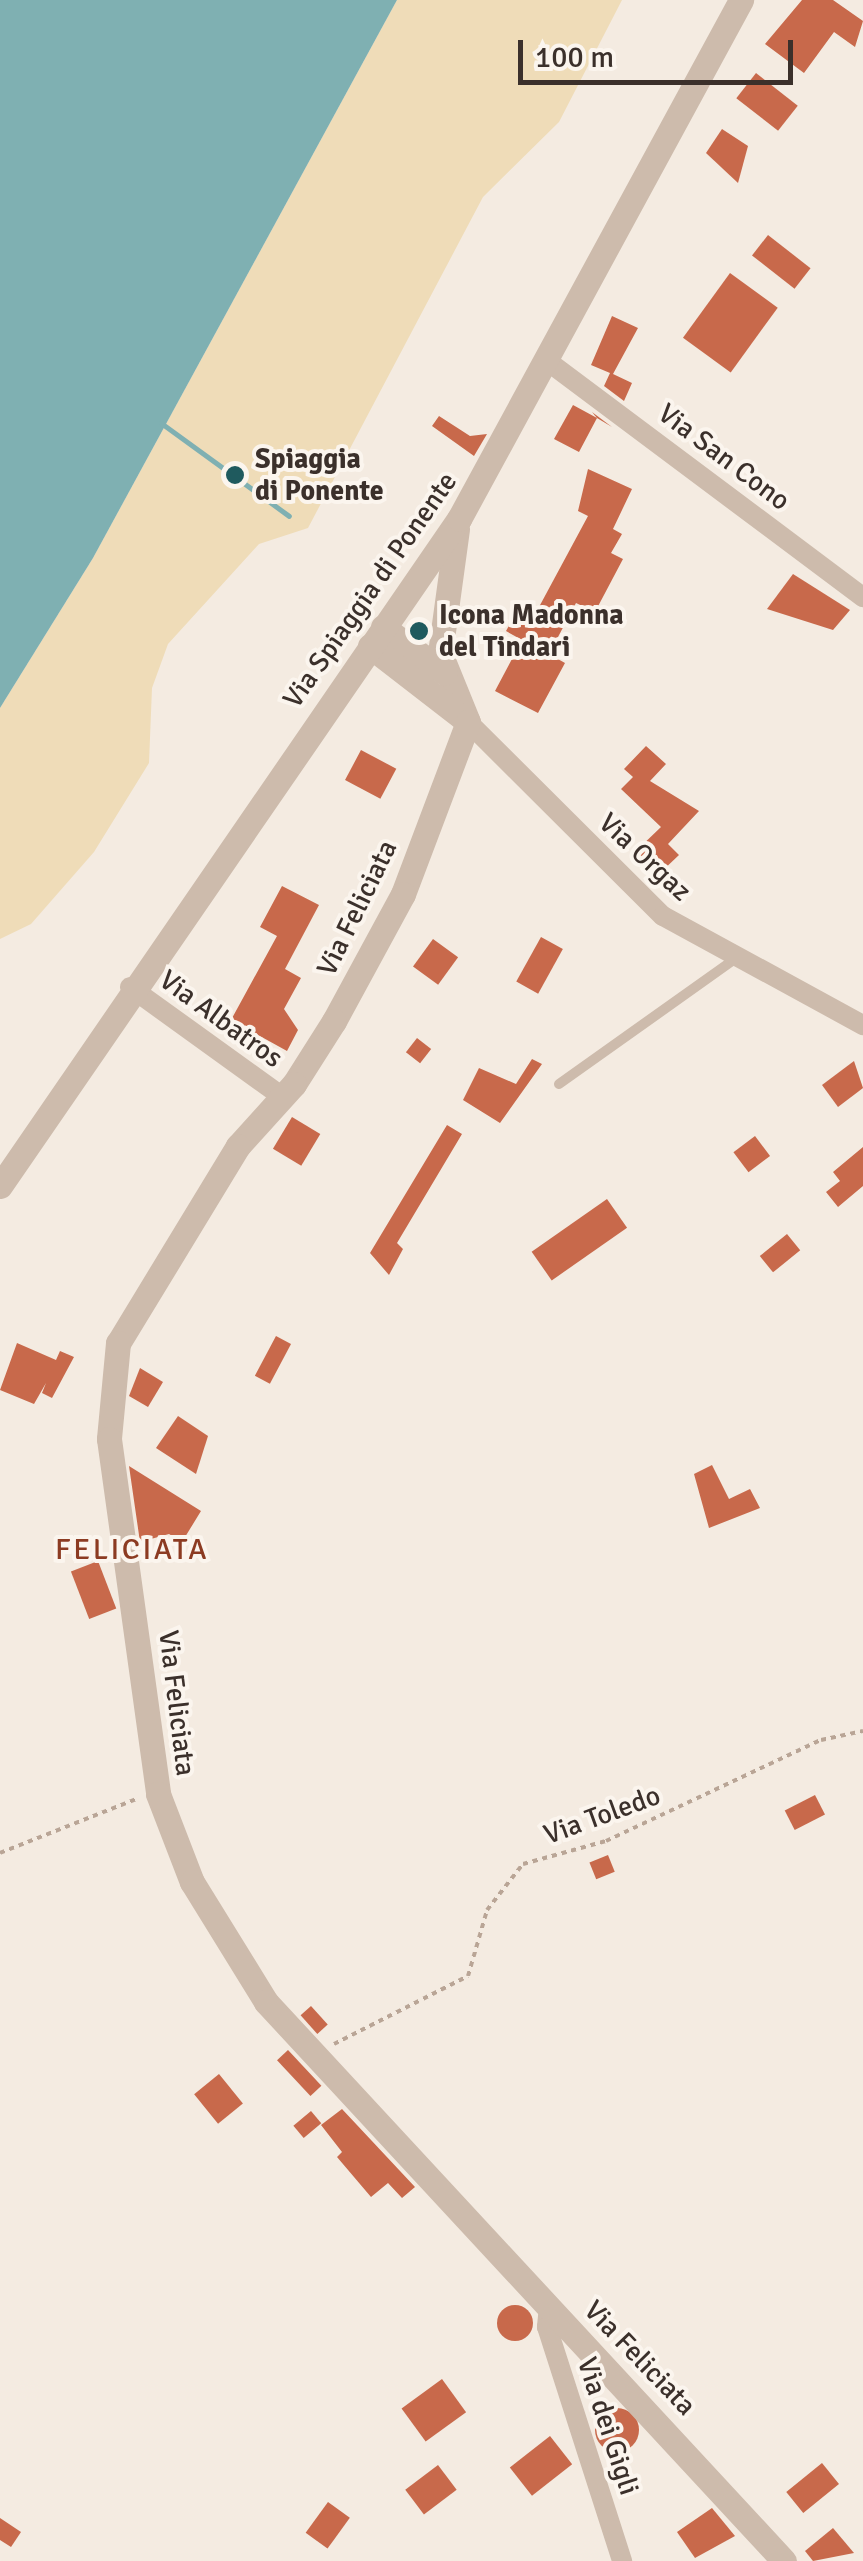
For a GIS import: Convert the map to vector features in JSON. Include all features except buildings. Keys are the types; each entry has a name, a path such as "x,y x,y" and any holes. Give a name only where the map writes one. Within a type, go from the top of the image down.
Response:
{"street":[{"name":"Via Spiaggia di Ponente","path":"0,1186 130,987 459,520 550,363 741,0"},
{"name":"Via San Cono","path":"550,363 863,598"},
{"path":"459,520 440,633 445,673 468,722"},
{"path":"377,636 445,673"},
{"path":"377,636 468,722"},
{"name":"Via Orgaz","path":"468,722 663,916 863,1025"},
{"name":"Via Feliciata","path":"468,722 404,894 280,1095 153,1274 106,1389 158,1794 227,1946 310,2056 784,2561"},
{"name":"Via Albatros","path":"130,987 280,1095"},
{"name":"Via dei Gigli","path":"548,2307 622,2561"}],"lane":[{"path":"559,1084 736,958"}],"path":[{"name":"Via Toledo","path":"310,2056 468,1976 486,1910 523,1864 606,1840 821,1740 863,1731"},
{"path":"0,1854 94,1811 158,1794"}],"sand":[{"name":"Spiaggia di Ponente","path":"397,0 622,0 559,122 483,197 308,528 259,544 168,644 152,688 149,763 94,852 31,924 0,939 0,708 93,558"}],"water":[{"path":"0,0 397,0 93,558 0,708"}],"waterway":[{"path":"161,423 289,516"}],"place":[{"name":"Spiaggia di Ponente","path":"235,475"},
{"name":"Icona Madonna del Tindari","path":"419,631"}],"district":[{"name":"FELICIATA","path":"132,1550"}]}
